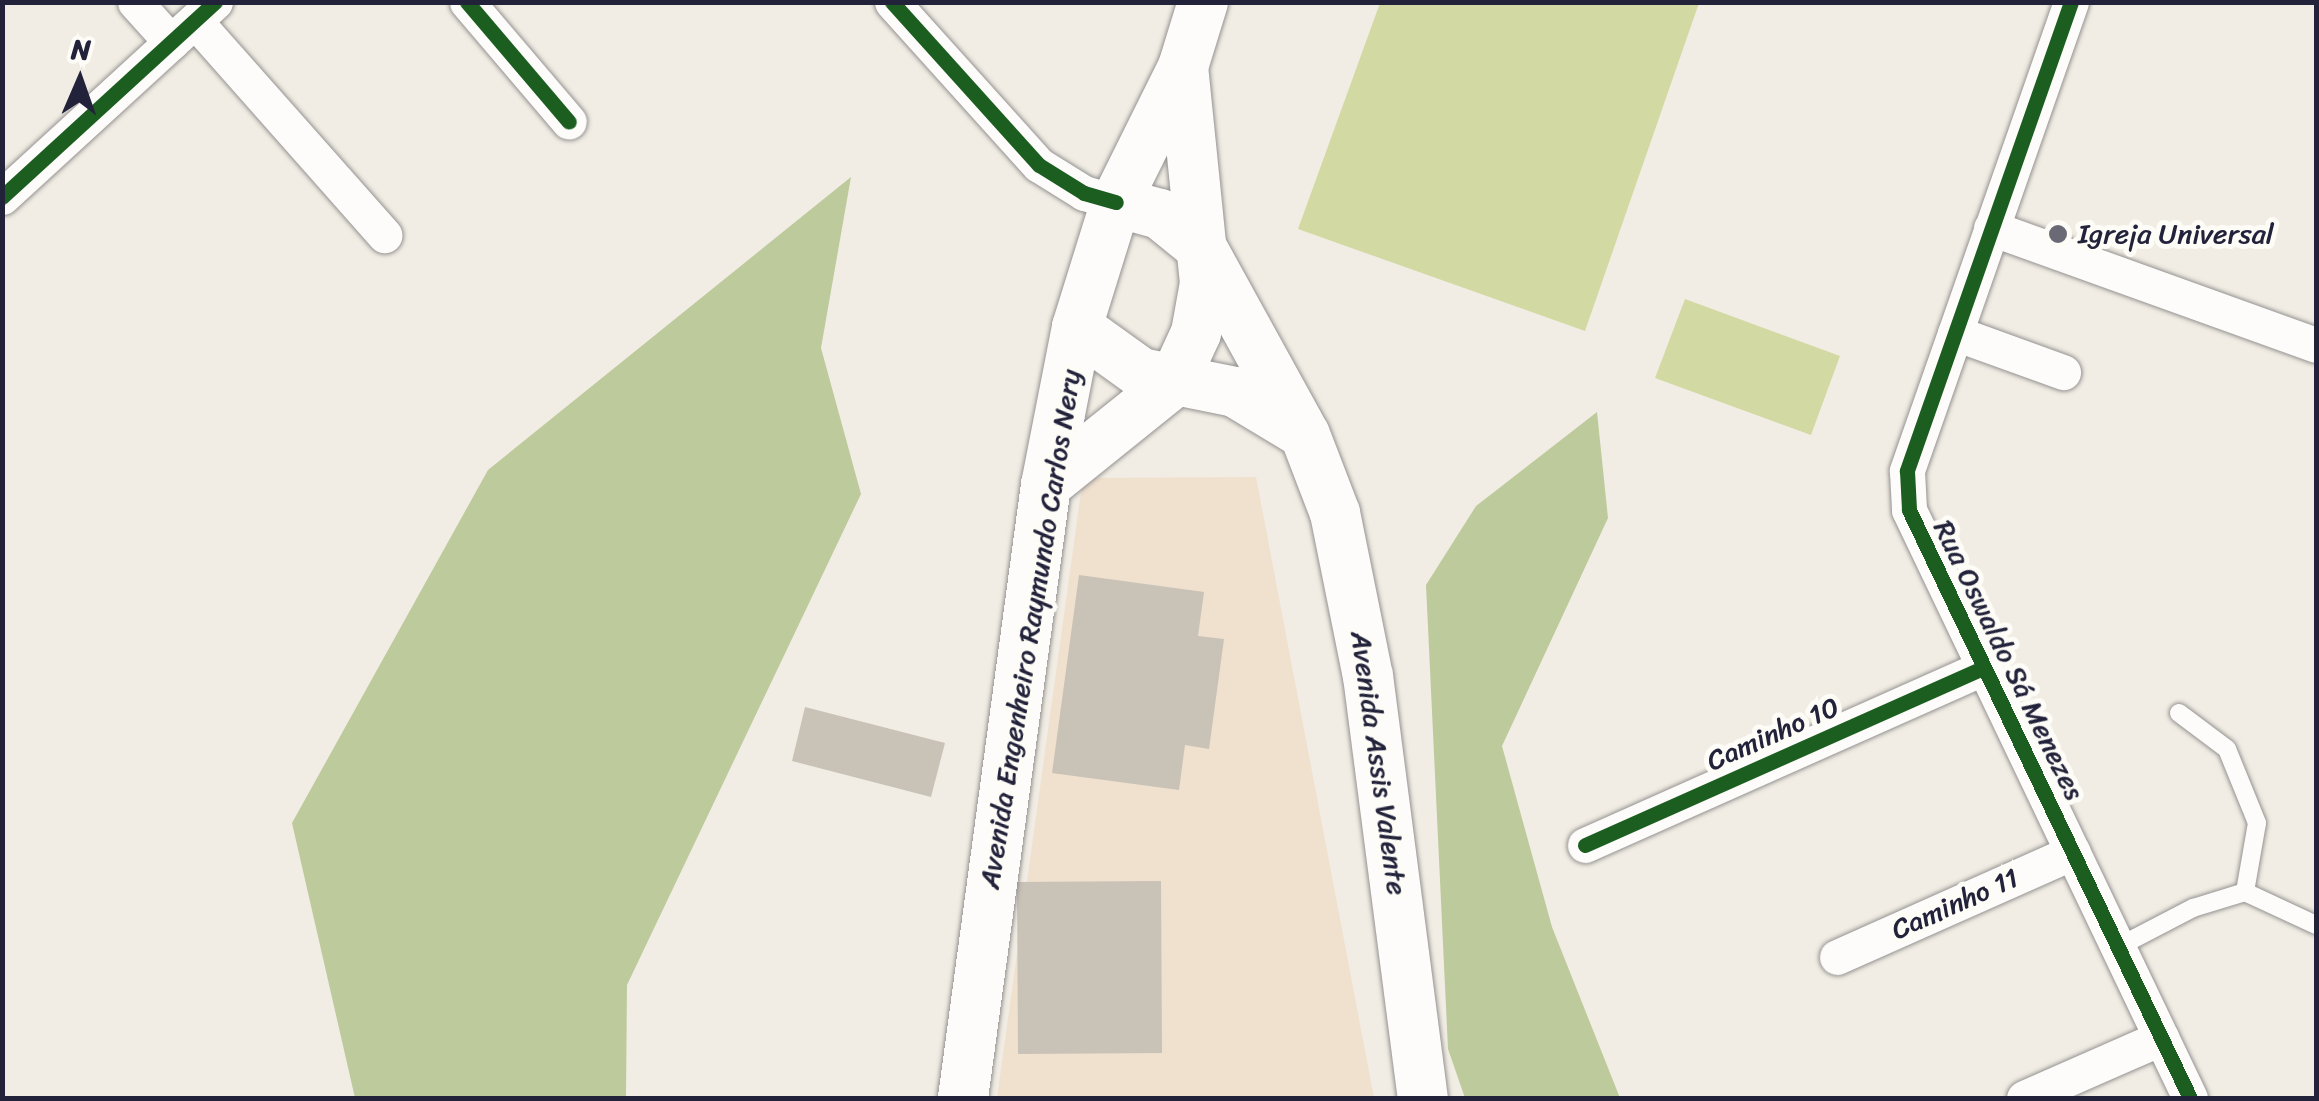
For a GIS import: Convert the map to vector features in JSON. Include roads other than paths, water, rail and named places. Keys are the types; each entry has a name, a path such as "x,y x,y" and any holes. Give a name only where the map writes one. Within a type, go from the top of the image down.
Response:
{"main road":[{"name":"Avenida Engenheiro Raymundo Carlos Nery","path":"963,1098 1046,486 1077,327 1116,202 1183,67 1203,2"},
{"name":"Avenida Assis Valente","path":"1183,67 1202,248 1306,435 1336,513 1353,588 1423,1098"},
{"path":"1046,486 1173,383 1200,315 1202,248 1160,214 1116,202"},
{"path":"1077,327 1121,364 1173,383 1258,400 1306,435"}],"street":[{"path":"134,2 194,22 384,236"},
{"path":"467,2 569,122"},
{"path":"892,2 1039,165 1084,193 1116,202"},
{"name":"Rua Oswaldo Sá Menezes","path":"2071,2 1907,471 1908,510 2190,1098"},
{"path":"2,197 194,22"},
{"path":"1991,228 2316,344"},
{"path":"1955,334 2064,372"},
{"name":"Caminho 10","path":"1585,846 1982,668"},
{"name":"Caminho 11","path":"1838,957 2073,852"},
{"path":"2024,1098 2160,1038"}],"lane":[{"path":"2180,713 2227,749 2257,823 2245,892"},
{"path":"2118,947 2193,908 2245,892 2316,925"}],"place":[{"name":"Igreja Universal","path":"2058,234"}]}
